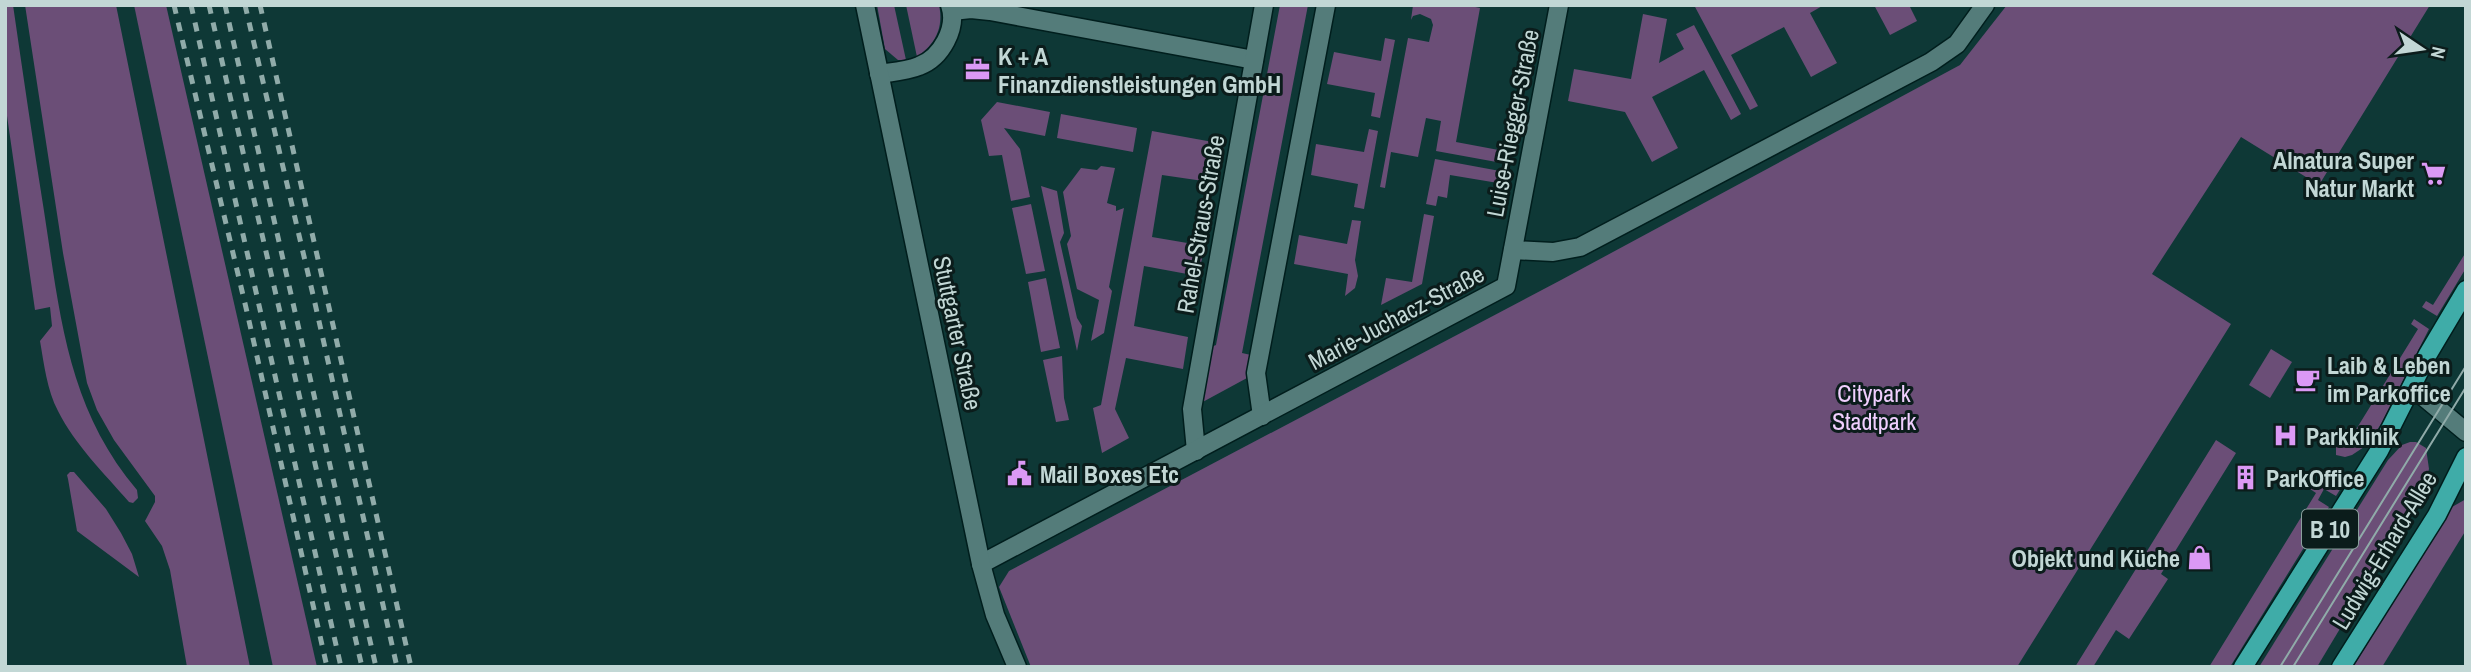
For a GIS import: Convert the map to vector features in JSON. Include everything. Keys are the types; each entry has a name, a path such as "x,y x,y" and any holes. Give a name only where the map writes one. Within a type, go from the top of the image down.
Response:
{"main road":[{"name":"B 10","path":"2243,667 2368,469 2466,290"},
{"name":"Ludwig-Erhard-Allee","path":"2342,667 2437,515 2466,457"}],"street":[{"name":"Stuttgarter Straße","path":"864,5 981,564 995,615 1017,667"},
{"name":"Rahel-Straus-Straße","path":"1196,451 1192,409 1264,5"},
{"path":"1262,416 1256,373 1326,5"},
{"name":"Luise-Riegger-Straße","path":"1513,250 1559,5"},
{"path":"1513,250 1553,252 1580,247 1938,57 1957,44 1985,5"},
{"path":"879,74 919,66 938,53 948,36 951,8 990,11 1254,60"},
{"name":"Marie-Juchacz-Straße","path":"981,564 1506,286 1513,250"},
{"path":"2412,387 2466,432"}],"green space":[{"path":"5,5 13,5 55,286 70,358 95,426 137,490 138,498 133,503 129,502 90,458 73,435 54,403 49,386 40,341 52,326 50,307 35,310 5,102"},
{"path":"25,5 116,5 250,667 187,667 170,570 162,546 145,521 155,502 155,496 114,440 97,410 87,383 63,253"},
{"path":"134,5 166,5 317,667 273,667"},
{"path":"877,5 894,5 906,60 898,60 885,49"},
{"path":"906,5 939,5 937,35 929,47 917,57"},
{"path":"1280,5 1308,5 1242,353 1251,355 1247,378 1199,404 1207,349 1216,345"},
{"path":"1413,5 1466,5 1480,8 1456,142 1504,151 1502,163 1436,151 1441,121 1426,118 1418,157 1391,152 1385,188 1380,187 1408,38 1429,42 1433,25 1431,19 1420,14 1413,16 1411,20"},
{"path":"1694,5 1824,5 1810,13 1837,63 1811,77 1784,27 1731,55 1758,106 1750,110"},
{"path":"1874,5 1909,5 1917,21 1890,35"},
{"name":"Citypark Stadtpark","path":"2007,5 2430,5 2319,185 2241,137 2152,274 2231,324 2017,667 1031,667 999,587 1009,571 1561,280 1960,65"},
{"path":"1643,14 1667,19 1659,63 1684,49 1676,34 1694,25 1741,114 1731,120 1704,70 1652,97 1678,148 1652,162 1625,112 1568,101 1574,69 1631,79"},
{"path":"1385,38 1395,40 1380,118 1371,116 1375,93 1327,84 1334,52 1381,61"},
{"path":"997,102 1050,112 1045,136 1004,128 1020,149 1030,197 1011,201 1002,155 989,156 981,120"},
{"path":"1061,114 1137,128 1133,152 1057,138"},
{"path":"1369,129 1378,131 1364,209 1354,207 1358,184 1311,175 1316,144 1364,152"},
{"path":"1152,131 1224,144 1217,183 1162,175 1152,237 1205,246 1198,276 1144,266 1134,326 1188,337 1183,369 1126,358 1115,409 1129,438 1102,453 1093,408 1101,405"},
{"path":"1435,159 1500,171 1498,183 1450,175 1447,198 1438,196 1436,206 1426,204"},
{"path":"1101,166 1115,168 1107,203 1116,206 1116,211 1124,208 1109,287 1112,291 1104,333 1091,341 1099,300 1077,289 1067,244 1071,236 1063,192 1081,168 1097,170"},
{"path":"1041,186 1057,191 1064,233 1060,242 1077,318 1082,326 1077,351"},
{"path":"1031,204 1045,271 1026,274 1012,208"},
{"path":"1424,214 1434,216 1422,284 1381,305 1386,278 1412,282"},
{"path":"1352,220 1361,221 1355,260 1358,276 1355,288 1345,296 1348,274 1294,264 1299,235 1347,244"},
{"path":"2466,252 2466,268 2437,316 2422,307 2426,301 2433,305"},
{"path":"1046,278 1060,348 1041,352 1028,282"},
{"path":"2414,319 2429,329 2381,424 2367,445 2352,455 2336,455 2336,447 2345,432 2352,436 2418,329 2411,324"},
{"path":"2271,349 2292,362 2270,398 2249,385"},
{"path":"1062,356 1064,398 1069,420 1056,422 1043,360"},
{"path":"2216,440 2236,453 2161,574 2168,579 2129,639 2116,630 2093,667 2075,667"},
{"path":"2416,442 2426,448 2429,469 2422,492 2317,667 2259,667 2388,460 2402,445"},
{"path":"74,472 106,509 132,554 139,577 77,531 67,475"},
{"path":"2326,477 2338,480 2341,488 2336,496 2324,489 2318,500 2329,507 2230,667 2209,667 2316,493 2310,489 2318,479"},
{"path":"2466,499 2466,530 2382,667 2353,667 2452,507"}],"tram line":[{"path":"2280,667 2466,366"},
{"path":"2293,667 2466,387"}],"railway":[{"path":"174,5 327,667"},
{"path":"191,5 341,667"},
{"path":"209,5 362,667"},
{"path":"225,5 376,667"},
{"path":"245,5 397,667"},
{"path":"260,5 411,667"}],"place":[{"name":"K + A Finanzdienstleistungen GmbH","path":"978,70"},
{"name":"Alnatura Super Natur Markt","path":"2434,174"},
{"name":"Laib & Leben im Parkoffice","path":"2307,379"},
{"name":"Parkklinik","path":"2286,436"},
{"name":"Mail Boxes Etc","path":"1020,474"},
{"name":"ParkOffice","path":"2246,478"},
{"name":"Objekt und Küche","path":"2200,558"}]}
